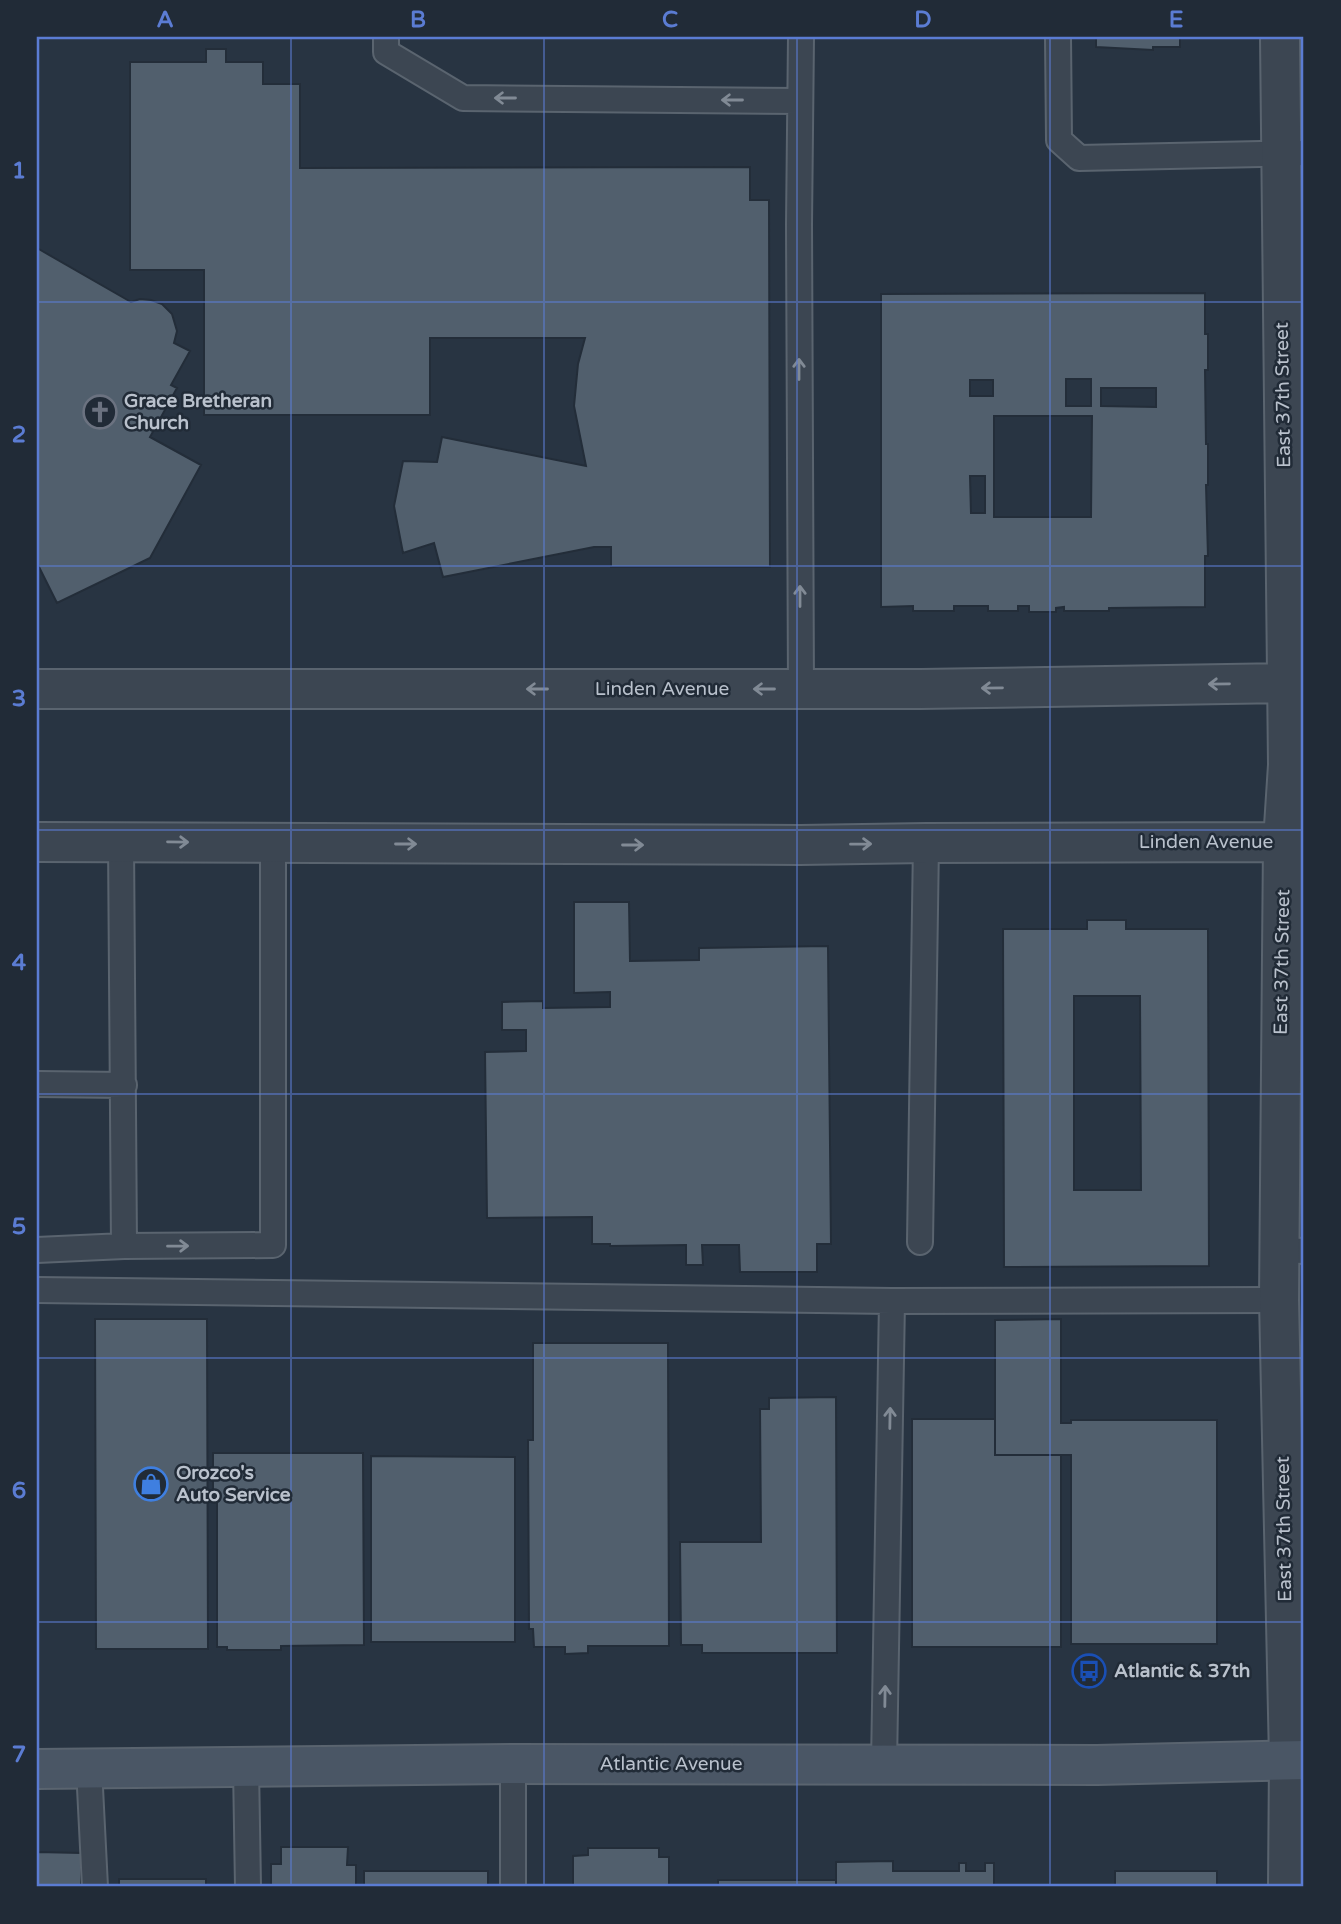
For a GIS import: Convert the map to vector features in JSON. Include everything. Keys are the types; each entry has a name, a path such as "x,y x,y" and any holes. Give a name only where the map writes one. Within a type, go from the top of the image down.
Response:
{"main road":[{"name":"Atlantic Avenue","path":"37,1769 513,1764 1097,1765 1297,1760"}],"street":[{"name":"East 37th Street","path":"1280,37 1292,154 1287,683 1296,765 1283,842 1292,1138 1292,1250 1279,1300 1297,1760 1289,1887"},
{"name":"Linden Avenue","path":"37,689 801,689 1287,683"},
{"name":"Linden Avenue","path":"37,842 800,845 926,842 1283,842"}],"lane":[{"path":"801,37 801,689"},
{"path":"1058,37 1059,140 1079,158 1292,154"},
{"path":"386,44 463,98 800,101"},
{"path":"121,842 124,1246"},
{"path":"920,1242 926,842"},
{"path":"37,1250 124,1246 273,1245 273,843"},
{"path":"37,1084 124,1085"},
{"path":"37,1290 892,1301 1279,1300"},
{"path":"884,1764 892,1301"},
{"path":"513,1764 513,1887"},
{"path":"246,1767 248,1887"},
{"path":"89,1768 95,1887"}],"building":[{"path":"1096,37 1180,37 1180,47 1153,47 1153,50 1096,47"},
{"path":"206,49 226,49 226,62 263,62 263,84 300,84 300,168 750,167 750,200 769,200 770,567 611,567 611,547 594,547 443,577 434,543 403,553 394,506 403,461 437,462 442,437 586,466 574,406 578,364 585,338 430,338 430,415 204,415 204,270 130,270 130,62 206,62"},
{"name":"Grace Bretheran Church","path":"37,248 131,302 151,300 162,304 172,314 177,331 174,343 190,351 171,385 177,388 150,437 201,465 150,558 57,603 37,563"},
{"path":"1205,293 1205,334 1208,334 1208,370 1205,370 1208,556 1205,556 1205,607 1064,611 1064,607 1056,608 1056,612 1029,612 1029,606 1018,606 1018,611 988,611 988,606 954,606 954,611 913,611 913,606 881,607 881,294","holes":["1066,379 1091,379 1091,406 1066,406","970,380 993,380 993,396 970,396","1101,388 1156,388 1156,407 1101,406","994,416 1092,416 1091,517 994,517","970,476 985,476 985,513 971,513"]},
{"path":"574,902 629,902 630,961 699,960 699,948 828,946 831,1244 817,1244 817,1272 740,1272 739,1245 702,1245 703,1265 686,1265 686,1245 592,1244 592,1217 487,1218 485,1052 526,1051 526,1030 502,1030 502,1002 543,1001 543,1008 610,1007 610,992 574,993"},
{"path":"1087,920 1126,920 1126,929 1208,929 1209,1266 1004,1267 1003,929 1087,929","holes":["1074,996 1140,996 1141,1190 1074,1190"]},
{"name":"Orozco's Auto Service","path":"95,1319 207,1319 208,1649 96,1649"},
{"path":"1061,1319 1061,1423 1071,1423 1071,1420 1217,1420 1217,1644 1071,1644 1071,1455 995,1455 995,1320"},
{"path":"533,1343 668,1343 669,1646 588,1646 588,1653 565,1654 565,1647 534,1647 533,1629 529,1629 528,1440 533,1440"},
{"path":"836,1397 837,1653 702,1653 702,1645 681,1645 680,1542 761,1542 760,1409 769,1409 769,1398"},
{"path":"912,1419 995,1419 995,1455 1061,1455 1061,1647 912,1647"},
{"path":"213,1453 363,1453 364,1645 281,1646 281,1650 227,1650 227,1647 217,1647 217,1496 213,1496"},
{"path":"371,1456 515,1457 515,1642 371,1642"},
{"path":"281,1847 348,1847 347,1865 356,1865 356,1887 271,1887 271,1864 281,1864"},
{"path":"588,1848 659,1848 659,1857 669,1857 669,1887 573,1887 573,1856 588,1855"},
{"path":"37,1852 82,1853 81,1887 37,1887"},
{"path":"893,1861 893,1871 959,1871 959,1863 966,1863 966,1871 985,1871 985,1863 994,1863 994,1887 836,1887 836,1862"},
{"path":"364,1871 488,1871 488,1887 364,1887"},
{"path":"1115,1871 1217,1871 1217,1887 1115,1887"},
{"path":"119,1879 206,1879 206,1887 119,1887"},
{"path":"718,1880 836,1880 836,1887 718,1887"}],"place":[{"name":"Grace Bretheran Church","path":"100,412"},
{"name":"Orozco's Auto Service","path":"151,1484"},
{"name":"Atlantic & 37th","path":"1089,1671"}]}
